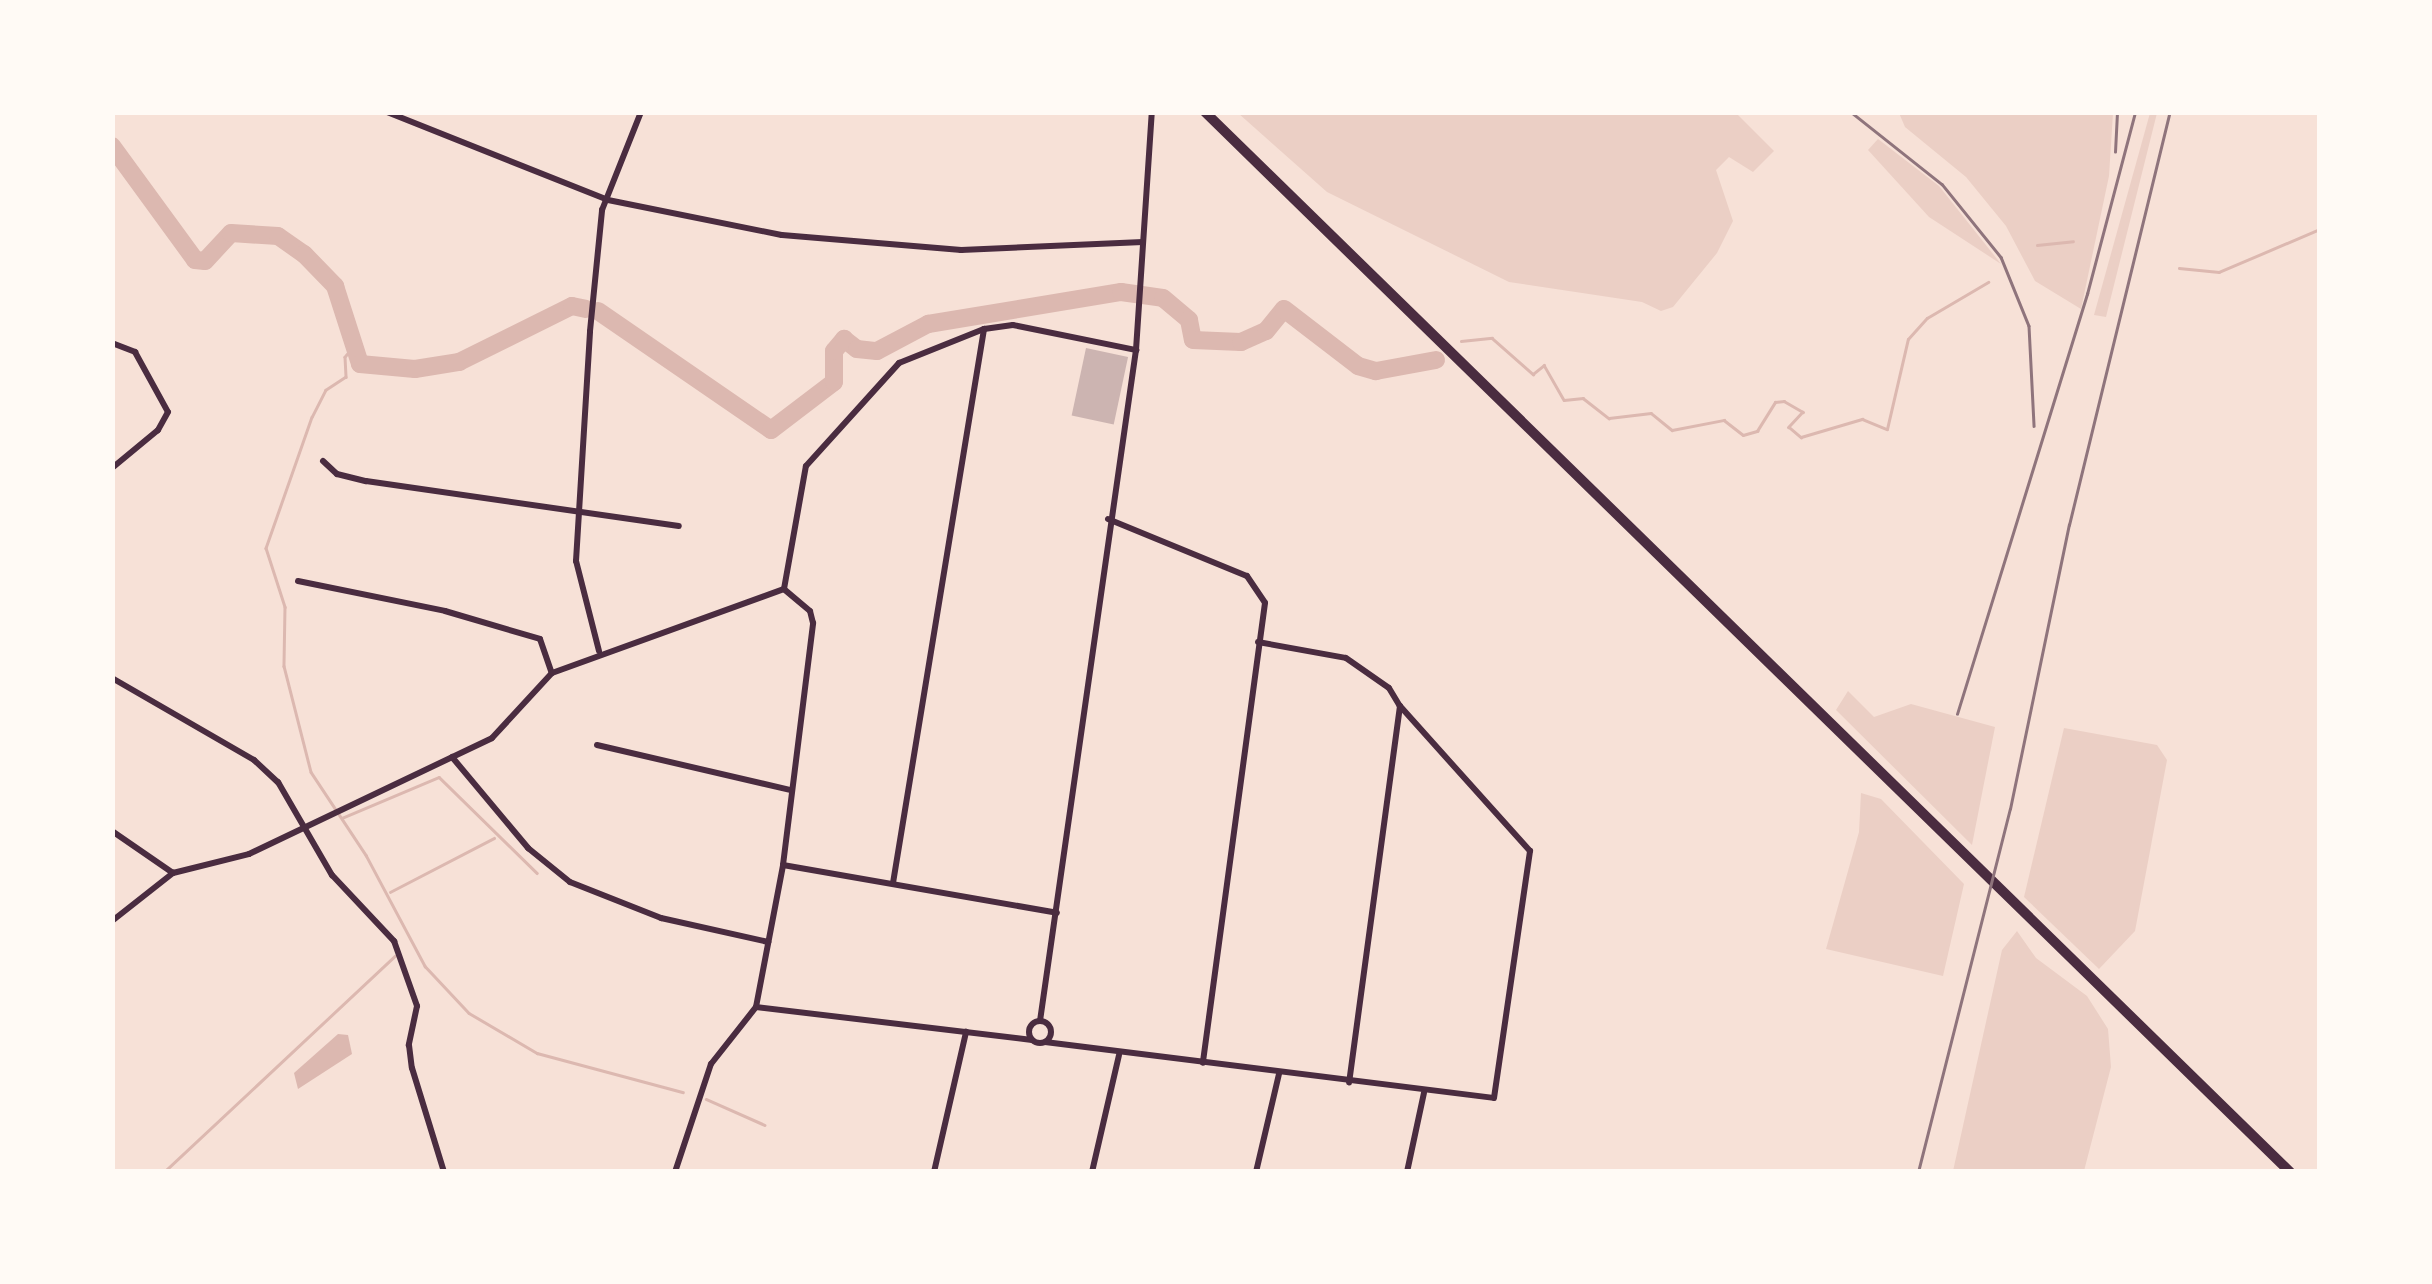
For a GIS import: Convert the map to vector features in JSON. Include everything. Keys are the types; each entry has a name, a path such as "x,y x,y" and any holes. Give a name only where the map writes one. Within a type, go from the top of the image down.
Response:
{"highway":[{"path":"1205,112 2290,1172"}],"street":[{"path":"387,112 608,200 782,235 932,249 1143,242"},
{"path":"599,651 576,561 577,514 594,296 608,200 641,112"},
{"path":"1032,1040 1030,1028 1040,1022 1058,913 1108,519 1136,350 1152,112"},
{"path":"784,589 806,466 899,362 984,329 1013,326 1136,350"},
{"path":"893,883 984,329"},
{"path":"112,344 134,352 168,412 158,430 112,468"},
{"path":"324,462 337,474 366,481 679,526"},
{"path":"1108,519 1247,576 1265,603 1203,1062"},
{"path":"298,581 445,611 540,639 552,672"},
{"path":"112,920 173,873 249,854 508,726 552,672 599,651 784,589"},
{"path":"675,1172 711,1064 756,1008 782,865 813,623 810,610 784,589"},
{"path":"756,1008 1032,1040 1119,1055 1203,1062 1424,1093 1494,1098 1530,852 1400,706 1389,688 1346,658 1258,642"},
{"path":"112,678 254,760 278,782 332,875 394,941 408,965 417,1006 408,1045 412,1068 444,1172"},
{"path":"1349,1083 1400,706"},
{"path":"597,745 790,790"},
{"path":"452,757 528,848 570,882 661,918 768,942"},
{"path":"112,832 173,873"},
{"path":"782,865 1058,913"},
{"path":"1040,1022 1052,1032 1045,1042"},
{"path":"934,1172 966,1032"},
{"path":"1092,1172 1119,1055"},
{"path":"1256,1172 1280,1074"},
{"path":"1407,1172 1424,1093"}],"shaded area":[{"path":"1238,113 1736,113 1774,151 1753,172 1729,157 1716,170 1733,221 1717,253 1673,307 1661,311 1642,302 1509,282 1327,192"},
{"path":"1899,113 2113,113 2109,176 2081,309 2035,281 2006,226 1966,177 1905,127"},
{"path":"2150,113 2157,113 2106,317 2094,315"},
{"path":"1878,139 1939,186 2001,264 1929,217 1868,150"},
{"path":"1848,691 1874,717 1911,704 1995,727 1972,845 1836,710"},
{"path":"2064,728 2157,745 2167,760 2135,931 2099,969 2024,897"},
{"path":"1861,793 1881,799 1964,884 1943,976 1826,949 1859,832"},
{"path":"2017,931 2036,958 2087,996 2108,1029 2111,1067 2084,1171 1953,1171 2002,950"},
{"path":"338,1034 348,1035 352,1054 298,1089 294,1073"}],"building":[{"path":"1086,348 1128,357 1114,424 1072,415"}],"waterway":[{"path":"112,146 195,260 205,261 231,233 278,236 304,254 335,286 360,364 415,369 459,362 572,306 586,309"},
{"path":"2179,268 2219,272 2320,229"},
{"path":"2037,245 2073,241"},
{"path":"1461,341 1492,338 1533,374 1544,365 1564,400 1583,398 1609,418 1651,413 1672,430 1724,420 1743,435 1757,431 1775,402 1784,401 1803,412 1789,427 1801,437 1862,419 1887,429 1908,339 1927,318 1988,282"},
{"path":"598,311 771,430 834,382 834,351 844,339 857,349 877,351 928,324 1121,292 1163,298 1189,320 1193,340 1241,342 1266,331 1284,309 1358,366 1376,371 1436,360"},
{"path":"356,344 345,357 346,377 326,390 312,417 266,548 285,607 284,666 311,772 366,855 425,966 469,1013 537,1053 683,1092"},
{"path":"342,818 439,777 537,873"},
{"path":"390,892 494,838"},
{"path":"164,1172 395,956"},
{"path":"706,1099 765,1125"}],"railway":[{"path":"1851,112 1942,184 2001,257 2029,326 2034,426"},
{"path":"2115,152 2117,112"},
{"path":"1957,714 2087,294 2135,112"},
{"path":"1918,1172 2010,809 2069,525 2170,112"}]}
